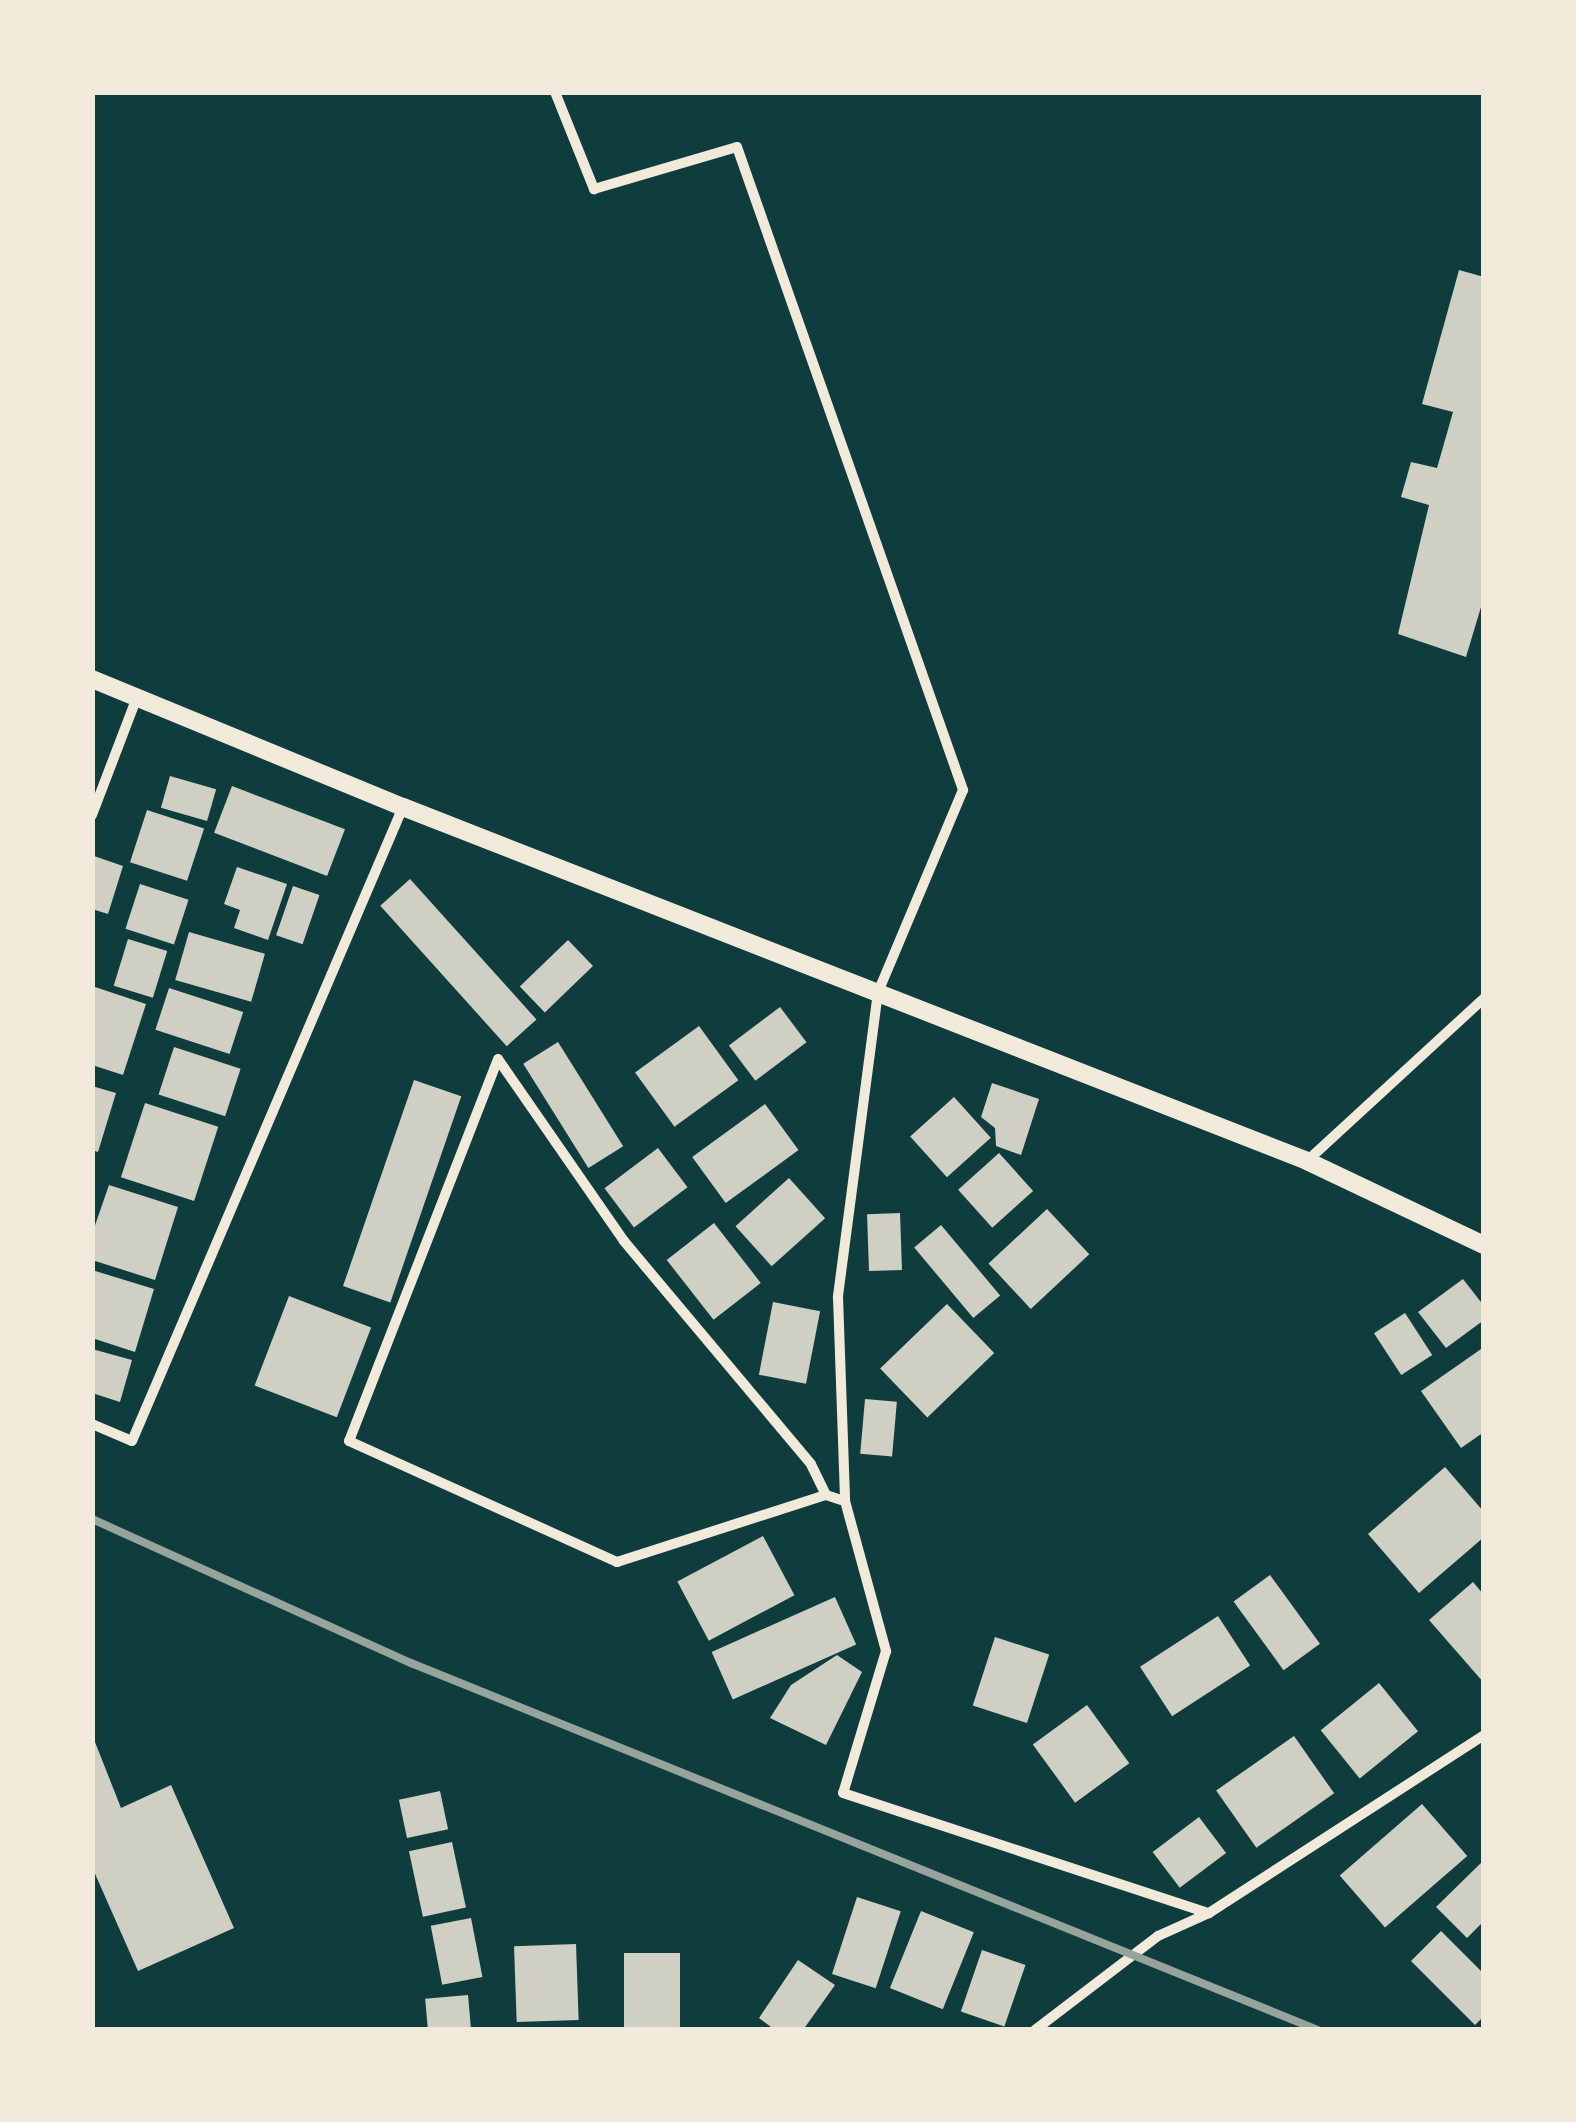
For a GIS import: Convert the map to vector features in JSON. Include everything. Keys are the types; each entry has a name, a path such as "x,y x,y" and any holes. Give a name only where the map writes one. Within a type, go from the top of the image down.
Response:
{"street":[{"path":"555,92 594,190 737,146 964,790 878,992 838,1297 845,1501 886,1651 843,1793 1209,1913"},
{"path":"92,679 403,806 1307,1161 1484,1245"},
{"path":"92,815 138,696"},
{"path":"92,1424 132,1441 403,806"},
{"path":"1307,1161 1484,998"},
{"path":"826,1495 811,1464 624,1241 498,1059 349,1441 617,1562 826,1495 845,1501"},
{"path":"1035,2030 1158,1936 1209,1913 1484,1736"}],"building":[{"path":"1459,270 1484,277 1484,597 1466,657 1398,634 1429,505 1401,497 1411,462 1437,468 1453,412 1422,404"},
{"path":"170,776 216,789 207,821 161,808"},
{"path":"232,786 345,829 327,876 214,833"},
{"path":"147,810 204,829 187,881 130,862"},
{"path":"94,856 123,866 108,914 92,909"},
{"path":"237,867 287,884 268,940 234,928 240,910 224,904"},
{"path":"410,879 536,1019 507,1046 380,906"},
{"path":"140,884 189,900 174,944 125,929"},
{"path":"293,886 319,895 303,944 276,935"},
{"path":"189,932 265,954 251,1002 175,980"},
{"path":"128,939 167,951 153,998 114,986"},
{"path":"568,940 593,966 545,1012 520,987"},
{"path":"92,986 146,1004 123,1075 92,1065"},
{"path":"169,988 243,1012 230,1054 155,1030"},
{"path":"780,1007 806,1042 755,1081 729,1046"},
{"path":"699,1026 738,1080 674,1127 635,1072"},
{"path":"558,1042 623,1146 588,1168 523,1064"},
{"path":"174,1047 241,1069 225,1116 159,1095"},
{"path":"414,1080 461,1096 390,1302 343,1286"},
{"path":"992,1083 1039,1099 1021,1155 996,1146 995,1128 981,1117"},
{"path":"92,1086 116,1093 98,1152 92,1150"},
{"path":"954,1097 991,1138 947,1177 910,1136"},
{"path":"145,1103 218,1127 194,1201 121,1177"},
{"path":"765,1104 799,1150 726,1203 692,1157"},
{"path":"658,1148 687,1187 634,1227 604,1188"},
{"path":"999,1153 1033,1191 992,1228 958,1190"},
{"path":"789,1178 825,1218 772,1266 735,1226"},
{"path":"109,1185 178,1207 155,1280 92,1260 92,1234"},
{"path":"1047,1209 1089,1254 1031,1309 988,1264"},
{"path":"900,1213 902,1270 869,1271 867,1214"},
{"path":"714,1223 761,1283 714,1320 667,1260"},
{"path":"941,1225 1000,1295 973,1318 914,1247"},
{"path":"92,1270 154,1289 135,1352 92,1338"},
{"path":"1463,1279 1484,1306 1484,1320 1446,1348 1418,1312"},
{"path":"289,1296 371,1328 337,1417 255,1386"},
{"path":"773,1302 820,1311 806,1384 759,1375"},
{"path":"947,1304 994,1353 927,1418 880,1369"},
{"path":"1405,1313 1432,1355 1401,1375 1374,1333"},
{"path":"1484,1347 1484,1432 1461,1448 1421,1391"},
{"path":"92,1349 132,1360 120,1402 92,1393"},
{"path":"865,1399 897,1402 892,1457 860,1454"},
{"path":"1445,1467 1484,1512 1484,1537 1419,1593 1368,1534"},
{"path":"763,1536 794,1595 709,1641 677,1582"},
{"path":"1270,1575 1320,1644 1284,1670 1234,1601"},
{"path":"1473,1582 1484,1595 1484,1683 1429,1620"},
{"path":"835,1597 856,1645 733,1699 712,1652"},
{"path":"1218,1616 1250,1665 1172,1716 1140,1667"},
{"path":"995,1637 1049,1655 1027,1723 973,1705"},
{"path":"837,1655 862,1672 826,1745 770,1718 791,1685"},
{"path":"1379,1683 1418,1731 1360,1778 1321,1730"},
{"path":"1087,1705 1129,1763 1075,1803 1033,1744"},
{"path":"1294,1736 1334,1793 1256,1848 1216,1790"},
{"path":"93,1737 121,1808 171,1785 234,1928 138,1971 92,1867"},
{"path":"440,1791 448,1829 407,1838 399,1800"},
{"path":"1422,1804 1467,1856 1385,1928 1340,1876"},
{"path":"1199,1817 1226,1853 1180,1888 1153,1852"},
{"path":"452,1842 466,1908 423,1917 409,1851"},
{"path":"1484,1860 1484,1921 1467,1938 1436,1907"},
{"path":"857,1897 901,1911 876,1988 832,1974"},
{"path":"921,1911 974,1932 943,2009 890,1988"},
{"path":"471,1918 482,1977 442,1985 431,1926"},
{"path":"1441,1931 1484,1974 1484,2016 1475,2025 1411,1961"},
{"path":"576,1944 579,2020 517,2022 514,1946"},
{"path":"982,1950 1025,1965 1004,2026 961,2011"},
{"path":"624,1953 680,1953 680,2030 624,2030"},
{"path":"798,1960 835,1985 803,2030 767,2030 771,2027 759,2018"},
{"path":"468,1995 471,2030 428,2030 425,1999"}],"railway":[{"path":"92,1519 411,1663 1318,2030"}]}
